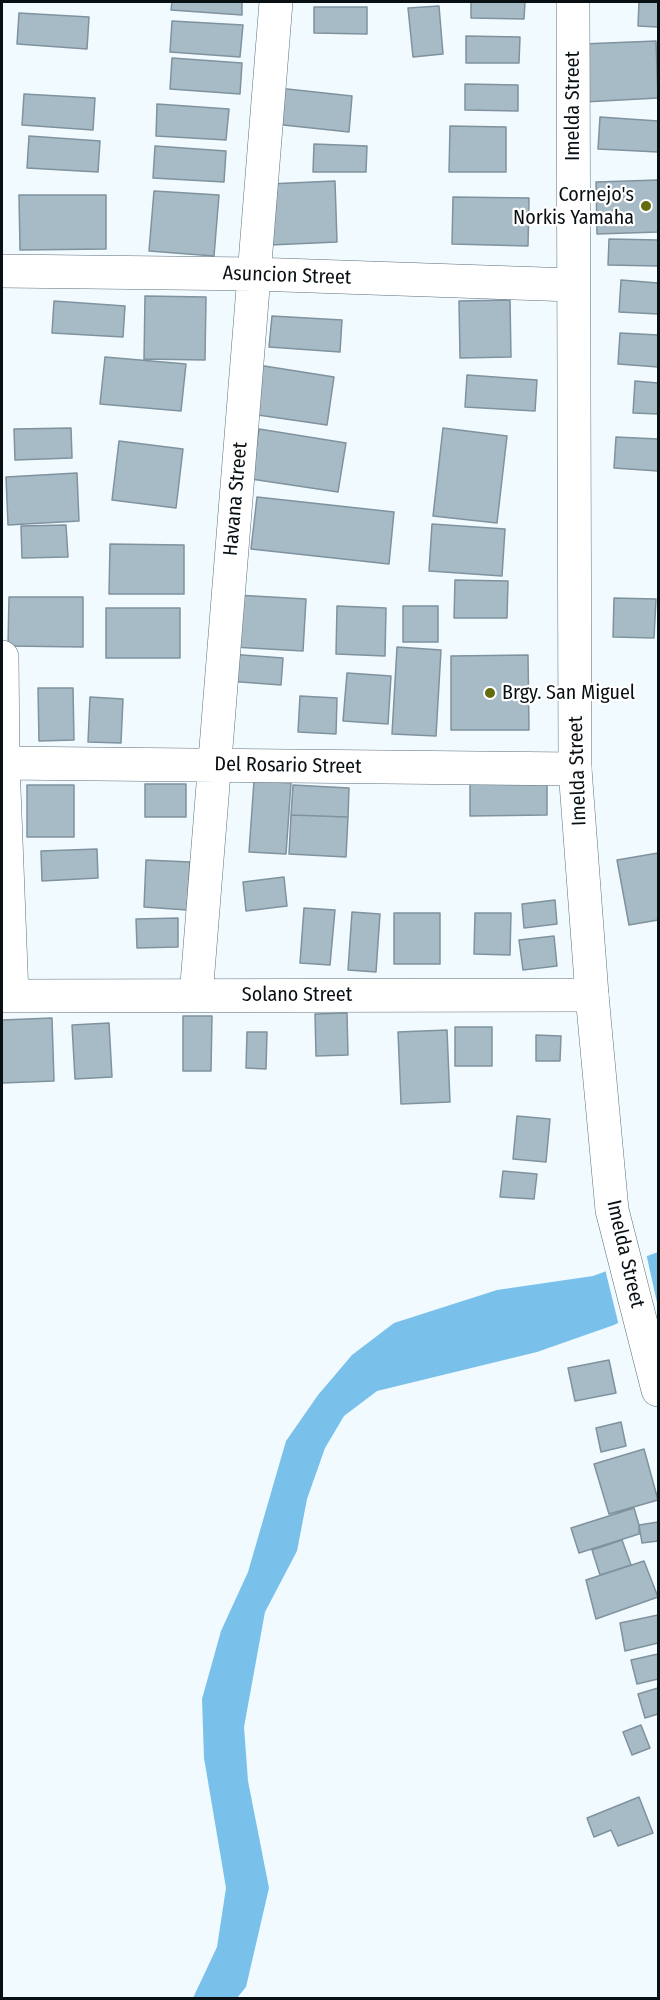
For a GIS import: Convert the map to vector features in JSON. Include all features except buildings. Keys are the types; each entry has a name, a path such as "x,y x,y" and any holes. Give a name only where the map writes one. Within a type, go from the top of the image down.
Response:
{"street":[{"name":"Havana Street","path":"196,996 276,2"},
{"name":"Imelda Street","path":"573,2 575,769 592,995 612,1210 658,1390"},
{"name":"Asuncion Street","path":"2,272 254,274 573,285"},
{"path":"2,657 7,996"},
{"name":"Del Rosario Street","path":"2,763 575,769"},
{"name":"Solano Street","path":"7,996 592,995"}],"water":[{"path":"658,1252 658,1303 614,1325 537,1352 377,1391 344,1416 325,1448 307,1499 297,1551 265,1612 244,1727 248,1781 269,1888 246,1987 237,1998 193,1998 217,1947 226,1888 204,1758 202,1699 221,1631 248,1572 286,1441 318,1395 352,1355 394,1323 497,1290 593,1276"}],"pier":[{"path":"646,1253 658,1307 619,1326 605,1269"}],"place":[{"name":"Cornejo's Norkis Yamaha","path":"646,206"},
{"name":"Brgy. San Miguel","path":"490,693"}]}
